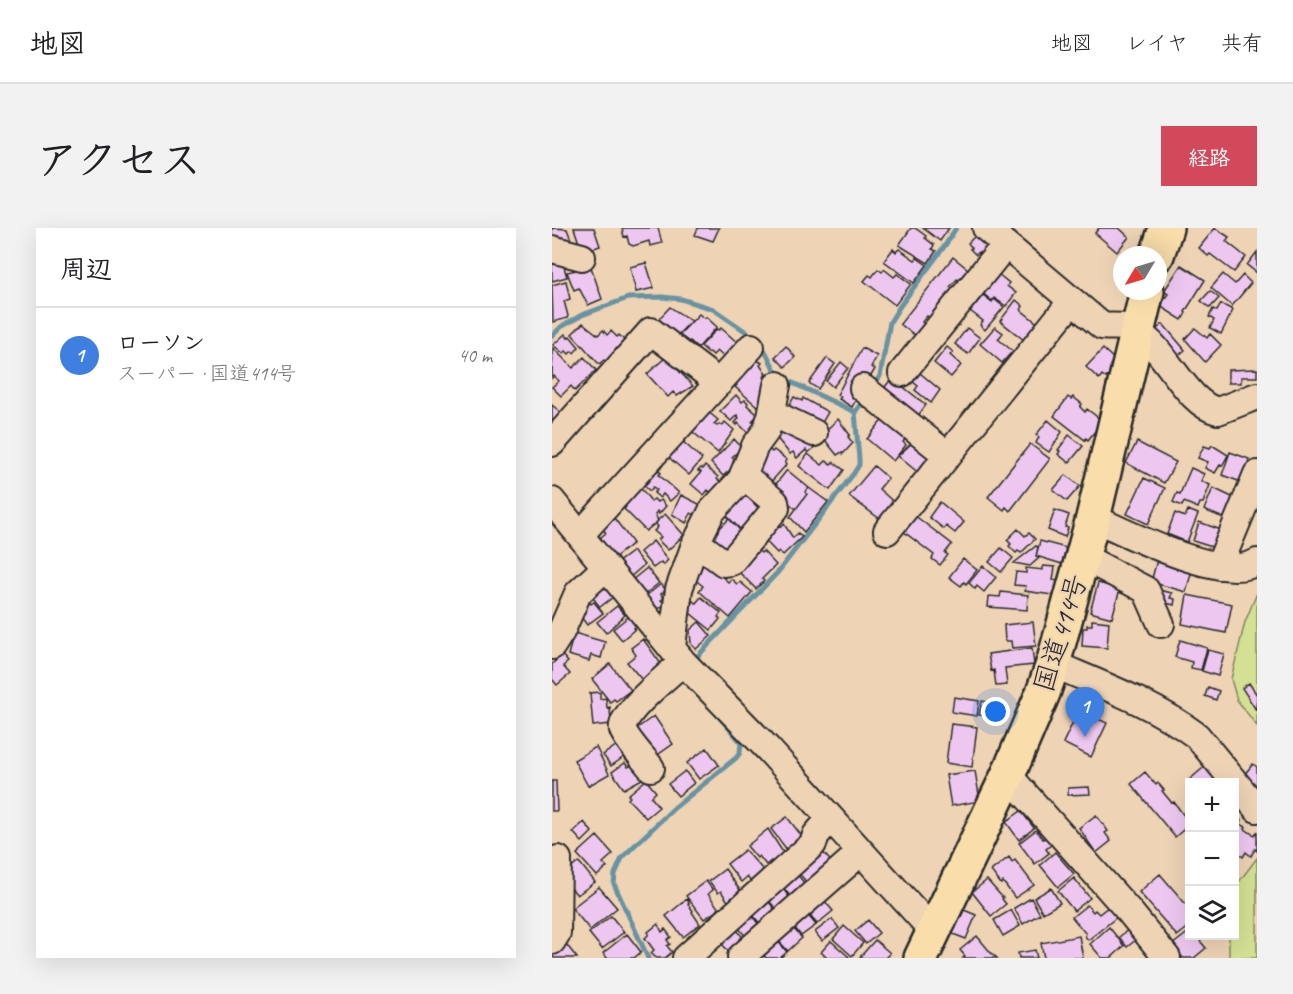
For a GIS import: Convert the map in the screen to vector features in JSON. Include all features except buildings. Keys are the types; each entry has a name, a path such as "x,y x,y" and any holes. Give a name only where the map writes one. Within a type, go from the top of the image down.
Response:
{"highway":[{"path":"1160,246 1166,228"},
{"name":"国道414号","path":"928,950 1008,774 1053,664 1094,518 1145,300"}],"street":[{"path":"986,228 1102,326 1126,327 1151,344 1202,404 1210,409 1218,411 1257,396"},
{"path":"902,373 1006,244"},
{"path":"552,249 582,257"},
{"path":"887,531 1072,301"},
{"path":"552,443 651,331 719,383"},
{"path":"580,536 751,347"},
{"path":"651,768 623,730 623,722 677,654 679,589 696,542 716,505 743,475 754,446 766,431 777,385"},
{"path":"867,390 947,455"},
{"path":"772,412 814,433"},
{"path":"1219,566 1257,474"},
{"path":"696,542 724,563 731,562 776,508 775,502 743,475"},
{"path":"552,501 677,654 768,749 861,852 928,950"},
{"path":"1094,518 1166,550 1219,566 1236,568 1257,562"},
{"path":"1083,557 1146,590 1161,624"},
{"path":"552,646 561,632 578,593 606,567"},
{"path":"1053,664 1130,697 1188,729 1197,736 1257,809"},
{"path":"1008,774 1129,911 1167,958"},
{"path":"686,958 813,844 816,835 830,819"},
{"path":"741,957 861,852"},
{"path":"552,941 557,933 558,859"}],"green space":[{"path":"1257,593 1257,726 1237,700 1231,679 1245,622"},
{"path":"1257,858 1257,958 1229,958 1229,940 1239,940 1239,882"}],"waterway":[{"path":"872,388 880,376 890,322 956,228"},
{"path":"552,336 561,327 582,315 628,298 681,299 713,309 748,333 765,351 778,376 855,412"},
{"path":"692,662 778,572 854,473 859,465 855,412 865,398"},
{"path":"648,958 614,884 615,874 622,858 634,846 674,808 740,753 741,742 714,711"}],"place":[{"name":"ローソン","path":"1085,737"}]}
